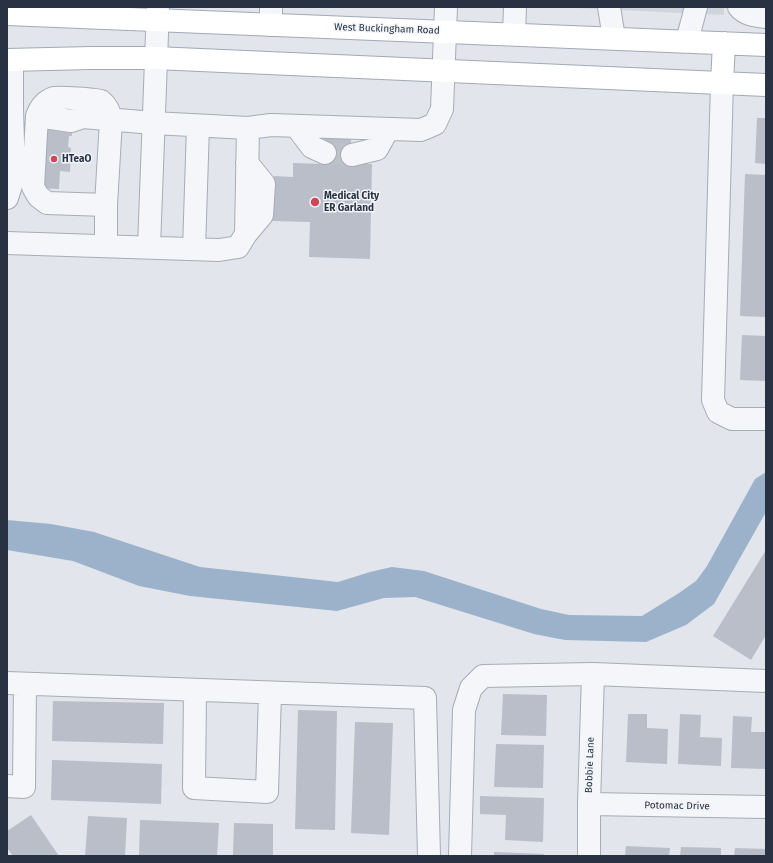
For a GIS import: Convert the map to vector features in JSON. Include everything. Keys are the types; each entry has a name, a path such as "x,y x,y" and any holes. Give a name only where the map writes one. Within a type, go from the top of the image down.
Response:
{"main road":[{"name":"West Buckingham Road","path":"7,14 271,16 445,32 766,45"},
{"path":"722,83 724,43"},
{"path":"10,60 155,58 766,85"}],"street":[{"path":"111,120 248,128 296,126 421,130 436,124 442,109 446,7"},
{"path":"514,34 515,7"},
{"path":"609,7 614,38"},
{"path":"687,41 696,7"},
{"path":"739,7 740,10 754,16 766,17"},
{"path":"149,247 157,14"},
{"path":"7,198 14,176 10,108 10,60"},
{"path":"722,83 713,400 718,412 732,419 766,419"},
{"path":"106,205 47,203 38,196 33,187 37,116 41,108 54,98 99,100 110,112 111,120 106,205 106,245"},
{"path":"194,249 198,126"},
{"path":"296,126 312,147 325,153"},
{"path":"7,243 106,245 219,250 238,247 246,234 248,128"},
{"path":"352,155 377,149 388,129"},
{"path":"460,856 464,710 471,688 483,676 593,674 766,681"},
{"name":"Bobbie Lane","path":"589,856 593,674"},
{"path":"7,786 24,787 16,683 425,698 429,856"},
{"path":"195,690 194,788 267,792 270,692"},
{"name":"Potomac Drive","path":"589,804 766,807"}],"shaded area":[{"path":"556,7 724,7 724,15"}],"water":[{"path":"766,472 766,512 714,604 686,625 646,642 565,640 534,634 415,597 384,598 337,611 190,596 139,586 73,561 7,550 7,520 51,524 94,532 200,567 338,582 392,567 424,571 541,609 569,615 642,616 696,581 707,566 755,479"}],"building":[{"path":"757,118 766,118 766,164 755,163"},
{"name":"HTeaO","path":"39,127 72,129 72,136 69,136 68,147 71,148 70,172 60,171 59,189 36,188"},
{"name":"Medical City ER Garland","path":"325,138 351,139 351,164 372,164 370,259 309,257 310,222 272,221 274,176 293,177 293,163 324,164"},
{"path":"745,174 766,175 766,317 740,316"},
{"path":"742,335 766,336 766,381 740,380"},
{"path":"766,550 766,635 751,660 713,636"},
{"path":"503,694 547,695 546,736 501,735"},
{"path":"53,701 164,703 163,744 52,741"},
{"path":"298,710 337,711 335,830 295,829"},
{"path":"628,714 647,714 647,728 668,729 667,764 626,762"},
{"path":"680,714 701,715 700,737 722,738 721,766 678,764"},
{"path":"733,716 752,717 751,732 766,732 766,769 731,768"},
{"path":"355,722 393,723 389,835 351,833"},
{"path":"496,744 544,745 543,788 494,787"},
{"path":"52,760 162,764 161,804 51,800"},
{"path":"480,796 544,798 543,842 505,840 506,815 480,814"},
{"path":"31,815 59,856 13,856 7,848 7,831"},
{"path":"88,816 127,818 125,856 85,856"},
{"path":"140,820 219,823 217,856 139,856"},
{"path":"234,823 273,824 273,856 233,856"},
{"path":"626,846 670,848 669,856 625,856"},
{"path":"681,847 721,848 721,856 680,856"},
{"path":"735,848 766,849 766,856 734,856"},
{"path":"494,852 544,854 544,856 494,856"}],"tunnel":[{"path":"325,153 352,155"}],"place":[{"name":"HTeaO","path":"54,159"},
{"name":"Medical City ER Garland","path":"315,202"}]}
